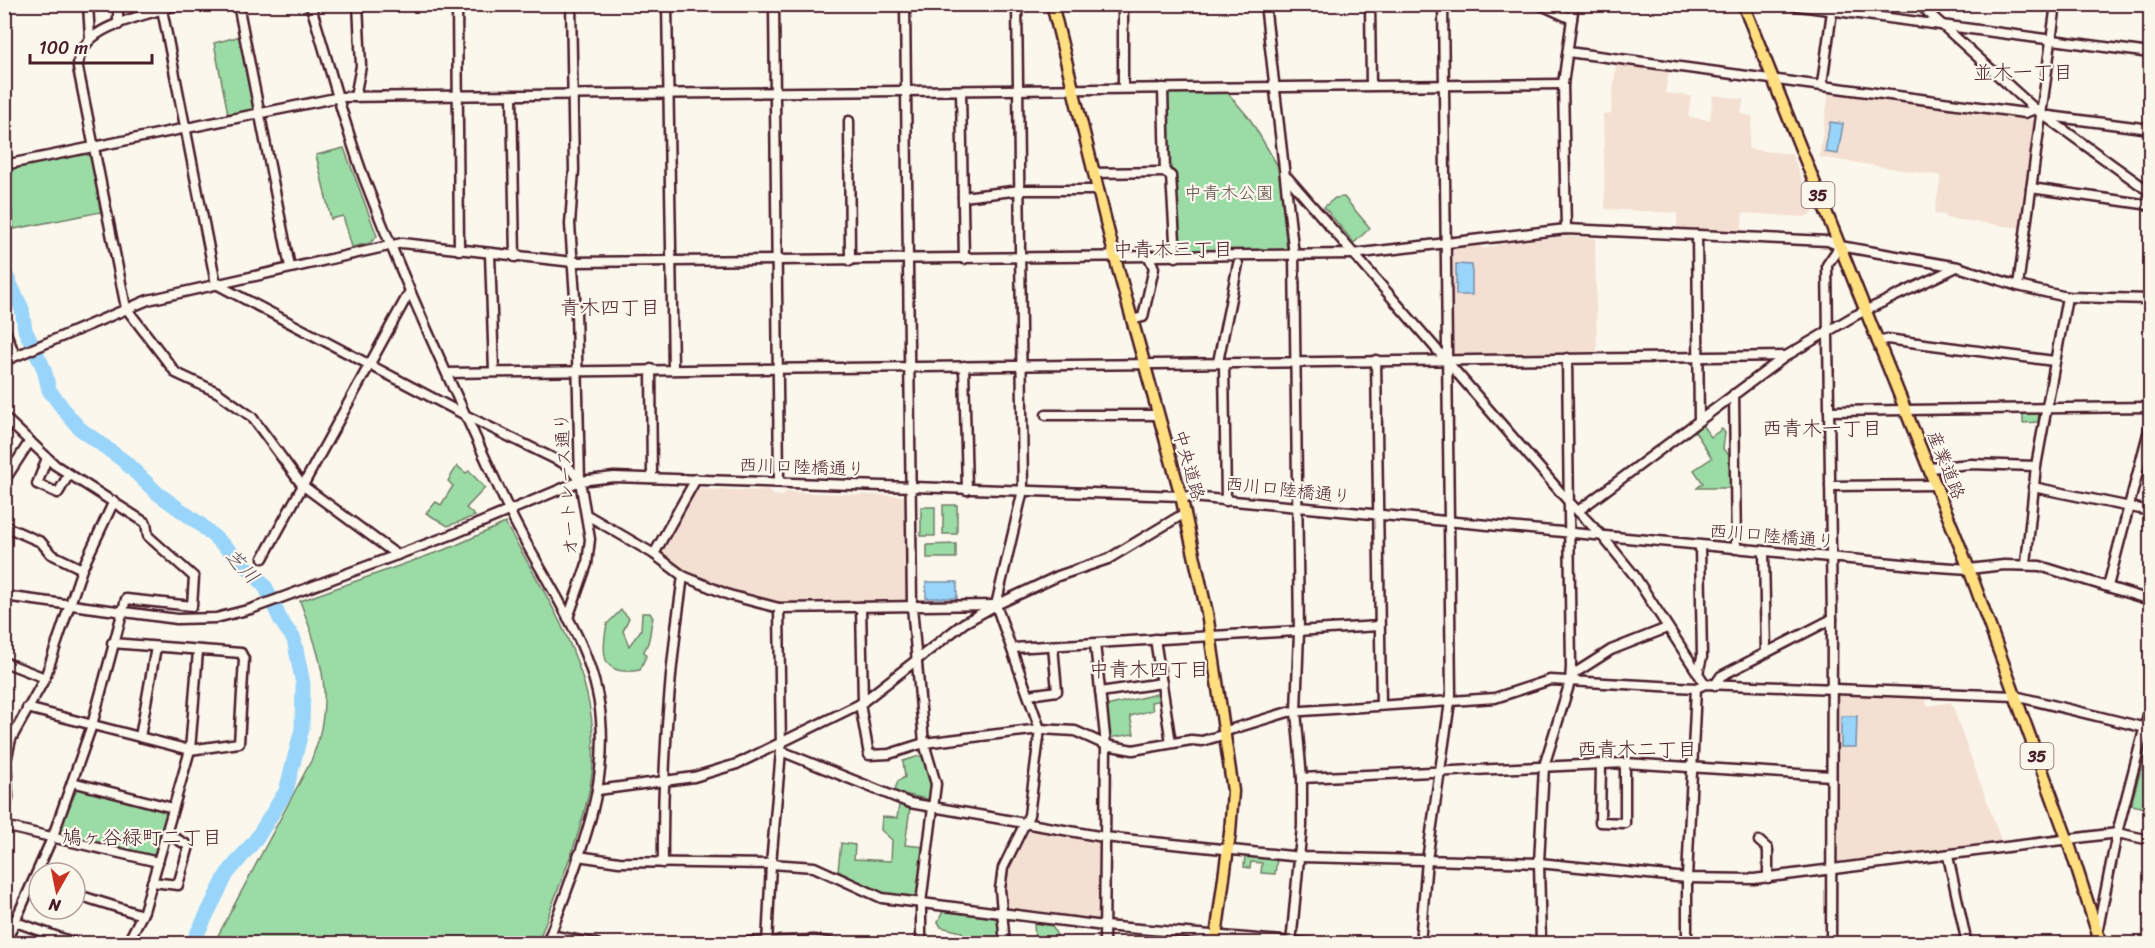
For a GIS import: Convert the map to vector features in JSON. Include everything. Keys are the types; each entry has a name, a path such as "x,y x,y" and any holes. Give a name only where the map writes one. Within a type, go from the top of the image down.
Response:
{"main road":[{"name":"中央道路","path":"1052,4 1114,258 1181,496 1211,636 1233,791 1216,939"},
{"name":"産業道路","path":"1743,4 1969,569 2068,841 2101,944"}],"street":[{"path":"88,4 90,39"},
{"path":"117,4 118,25"},
{"path":"179,4 161,8 97,32 79,52 78,68 126,308 176,373 217,393 252,417 302,485 397,555"},
{"path":"238,4 290,267"},
{"path":"310,4 363,175 410,291 510,511 568,618 587,659 599,702 603,738 598,790 549,939 597,944"},
{"path":"355,97 361,66 358,4"},
{"path":"456,4 459,249"},
{"name":"オートレース通り","path":"568,618 588,564 590,539 579,481 573,262 571,4"},
{"path":"667,4 673,369"},
{"path":"774,4 778,483"},
{"path":"905,4 912,606 924,743 936,784 935,807 921,903 921,944"},
{"path":"1005,944 1000,889 1003,868 1024,825 1035,778 1040,729 996,605 1023,490 1017,4"},
{"path":"1123,4 1123,88"},
{"path":"1265,4 1287,177 1294,255 1299,632 1296,711 1302,778 1301,857 1291,942"},
{"path":"1370,4 1371,85"},
{"path":"1420,944 1427,860 1450,701 1443,4"},
{"path":"1539,4 1572,19"},
{"path":"1566,229 1563,84 1574,4"},
{"path":"1784,4 1833,8 2151,53"},
{"path":"1919,4 1928,8 1941,24 2042,113 2151,192"},
{"path":"2018,286 2056,4"},
{"path":"161,8 216,284"},
{"path":"1822,84 1833,8"},
{"path":"1568,52 2151,129"},
{"path":"4,165 340,98 355,97 1563,84"},
{"path":"1163,88 1165,172"},
{"path":"961,90 964,259"},
{"path":"512,96 515,257"},
{"path":"849,121 850,261"},
{"path":"1093,173 1165,172 1171,176 1176,257"},
{"path":"1287,177 1569,502 1603,537 1634,575 1705,684"},
{"path":"2031,188 2151,205"},
{"path":"963,197 1021,190 1097,190"},
{"path":"4,360 126,308 216,284 402,243 573,262 1114,258 1353,254 1566,229 1828,241 1840,246 1958,267 2018,286 2067,297 2151,299"},
{"path":"1697,235 1699,420"},
{"path":"1831,944 1832,619 1827,262 1840,246"},
{"path":"490,254 494,371"},
{"path":"1132,320 1143,317 1154,268 1149,257"},
{"path":"1226,501 1221,362 1238,264"},
{"path":"1578,511 1786,356 1865,310 1958,267"},
{"path":"216,284 370,366 567,465 579,481"},
{"path":"262,558 410,291"},
{"path":"2026,564 2044,408 2067,297"},
{"path":"4,328 17,354"},
{"path":"1877,342 1887,339 2054,361"},
{"path":"447,373 909,365 1022,366 1786,356"},
{"path":"1567,358 1570,682"},
{"path":"1376,360 1382,705"},
{"path":"963,366 967,490"},
{"path":"651,369 652,478"},
{"path":"1734,394 1736,549"},
{"path":"1829,411 2151,407"},
{"path":"1046,415 1158,415"},
{"path":"4,417 47,459 146,523 148,536 194,577 192,606 126,599 112,643 92,725 44,861"},
{"path":"2108,586 2128,506 2147,452 2151,426"},
{"path":"4,495 5,478 30,441"},
{"path":"47,459 37,484 58,493 69,474"},
{"path":"1930,468 1970,464 2036,466"},
{"name":"西川口陸橋通り","path":"4,596 121,612 197,619 216,618 251,609 510,511 579,481 600,477 1181,496 1831,559 1969,569 2026,564 2052,569 2151,600"},
{"path":"654,554 696,479"},
{"path":"1830,486 1937,485"},
{"path":"2033,488 2151,511"},
{"path":"4,816 8,797 6,760 12,739 45,678 82,569 114,501"},
{"path":"598,790 694,777 781,747 861,703 964,623 1058,576 1108,559 1185,513"},
{"path":"587,515 654,554 683,576 729,595 779,608 996,605"},
{"path":"4,526 41,542 51,554 82,569"},
{"path":"1698,673 1702,657 1700,546"},
{"path":"1764,552 1766,653"},
{"path":"663,863 663,782 675,635 683,576"},
{"path":"861,607 861,703 869,755 889,754 924,743 1040,729 1075,731 1106,746 1133,750 1171,743 1202,741 1296,711 1495,698 1550,680 1695,688 1705,684 2015,696 2148,729"},
{"path":"767,942 781,747 779,608"},
{"path":"1715,685 1721,676 1832,619"},
{"path":"1013,648 1379,627"},
{"path":"1541,944 1539,863 1544,766 1570,682 1575,674 1611,650 1667,628"},
{"path":"1155,639 1171,743"},
{"path":"27,708 190,750 239,743 244,659 241,653 112,643"},
{"path":"1095,644 1106,746 1104,944"},
{"path":"1029,695 1057,692 1053,646"},
{"path":"140,737 156,647"},
{"path":"127,944 142,915 190,750 198,651"},
{"path":"4,662 45,678"},
{"path":"1100,692 1162,682"},
{"path":"1687,944 1687,878 1695,688"},
{"path":"2095,944 2116,832 2148,729 2151,707"},
{"path":"781,747 889,796 935,807 1024,825 1104,837 1301,857 1539,863 1724,880 1830,871 2068,841 2116,832 2151,840"},
{"path":"1302,778 1625,763 1831,776"},
{"path":"1601,765 1600,822 1625,823 1625,763"},
{"path":"72,782 173,808"},
{"path":"4,826 158,862"},
{"path":"152,882 178,885 189,846 166,833"},
{"path":"1759,840 1768,849 1768,878"},
{"path":"578,856 619,862 771,864 814,867 882,898 1216,939 1318,944"},
{"path":"1948,856 1967,944"},
{"path":"87,898 142,915"},
{"path":"5,944 27,899"},
{"path":"4,918 78,944"},
{"path":"700,944 814,940 836,944"}],"shaded area":[{"path":"1616,63 1669,69 1665,93 1691,96 1688,117 1710,120 1713,95 1744,99 1741,114 1753,116 1748,149 1792,154 1814,213 1804,217 1743,213 1741,231 1677,229 1677,213 1605,209 1603,114 1611,113"},
{"path":"1829,92 2035,120 2021,228 1945,218 1945,215 1934,214 1941,176 1819,157"},
{"path":"1562,236 1595,238 1597,354 1455,356 1452,353 1453,248 1480,246 1483,249 1500,244"},
{"path":"698,489 769,491 772,495 783,496 786,492 907,496 906,600 904,603 782,604 727,590 686,572 663,556 663,549"},
{"path":"1838,695 1926,699 1927,706 1951,702 2002,843 1836,865 1834,863 1835,697"},
{"path":"1029,830 1099,841 1101,844 1101,918 1098,921 1008,910 1005,906 1004,887 1008,867"}],"green space":[{"path":"241,36 255,109 228,114 214,43"},
{"name":"中青木公園","path":"1168,91 1227,92 1250,119 1279,168 1287,250 1181,251 1178,248 1175,175 1168,168"},
{"path":"344,148 377,236 370,243 352,247 343,216 331,219 316,155"},
{"path":"85,154 91,157 101,212 14,229 6,170"},
{"path":"1344,197 1370,228 1354,243 1324,207 1335,198"},
{"path":"2039,412 2038,422 2023,423 2023,413"},
{"path":"1702,425 1711,437 1722,429 1725,433 1723,449 1730,456 1730,488 1697,488 1703,483 1694,470 1712,458 1694,430"},
{"path":"457,466 466,473 469,471 485,488 466,508 475,516 448,526 426,513 436,502 441,505 453,486 448,481"},
{"path":"943,505 957,505 957,534 943,534"},
{"path":"921,507 935,507 935,536 921,536"},
{"path":"505,523 557,616 572,649 584,682 591,716 594,751 586,807 538,943 214,943 311,761 319,739 323,719 323,680 315,642 300,601 452,547"},
{"path":"956,544 956,558 927,558 927,545"},
{"path":"621,610 629,618 623,631 629,646 641,630 642,613 650,613 653,618 644,651 646,656 640,670 618,670 611,667 607,661 604,645 607,624"},
{"path":"1161,693 1162,700 1151,702 1153,710 1130,716 1134,734 1108,738 1106,706"},
{"path":"2150,736 2150,809 2131,805"},
{"path":"923,755 934,788 932,800 894,792 898,781 905,777 903,761"},
{"path":"77,789 165,809 169,813 156,855 153,857 58,834"},
{"path":"899,805 910,808 905,845 925,847 918,897 915,898 880,893 838,871 841,843 855,845 854,859 891,861 892,840 881,830 882,817 897,818"},
{"path":"1245,855 1277,859 1275,874 1261,873 1262,863 1251,862 1250,868 1244,867"},
{"path":"943,911 995,918 999,922 1000,943 961,943 962,932 941,927 938,922"},
{"path":"1034,923 1052,926 1061,943 1035,943"}],"water":[{"path":"1830,122 1843,124 1838,154 1825,152"},
{"path":"1456,264 1472,265 1472,295 1456,295"},
{"path":"926,582 957,582 957,598 926,598"},
{"path":"1841,716 1857,716 1856,747 1841,747"}],"waterway":[{"name":"芝川","path":"4,271 22,309 25,330 44,369 49,390 68,415 79,428 124,461 157,493 200,524 255,574 266,588 281,621 294,639 303,684 302,729 286,791 257,838 227,874 192,944"}],"district":[{"name":"並木一丁目","path":"2023,72"},
{"name":"中青木三丁目","path":"1173,249"},
{"name":"青木四丁目","path":"610,307"},
{"name":"西青木一丁目","path":"1822,428"},
{"name":"中青木四丁目","path":"1149,669"},
{"name":"西青木二丁目","path":"1637,749"},
{"name":"鳩ヶ谷緑町二丁目","path":"142,837"}]}
